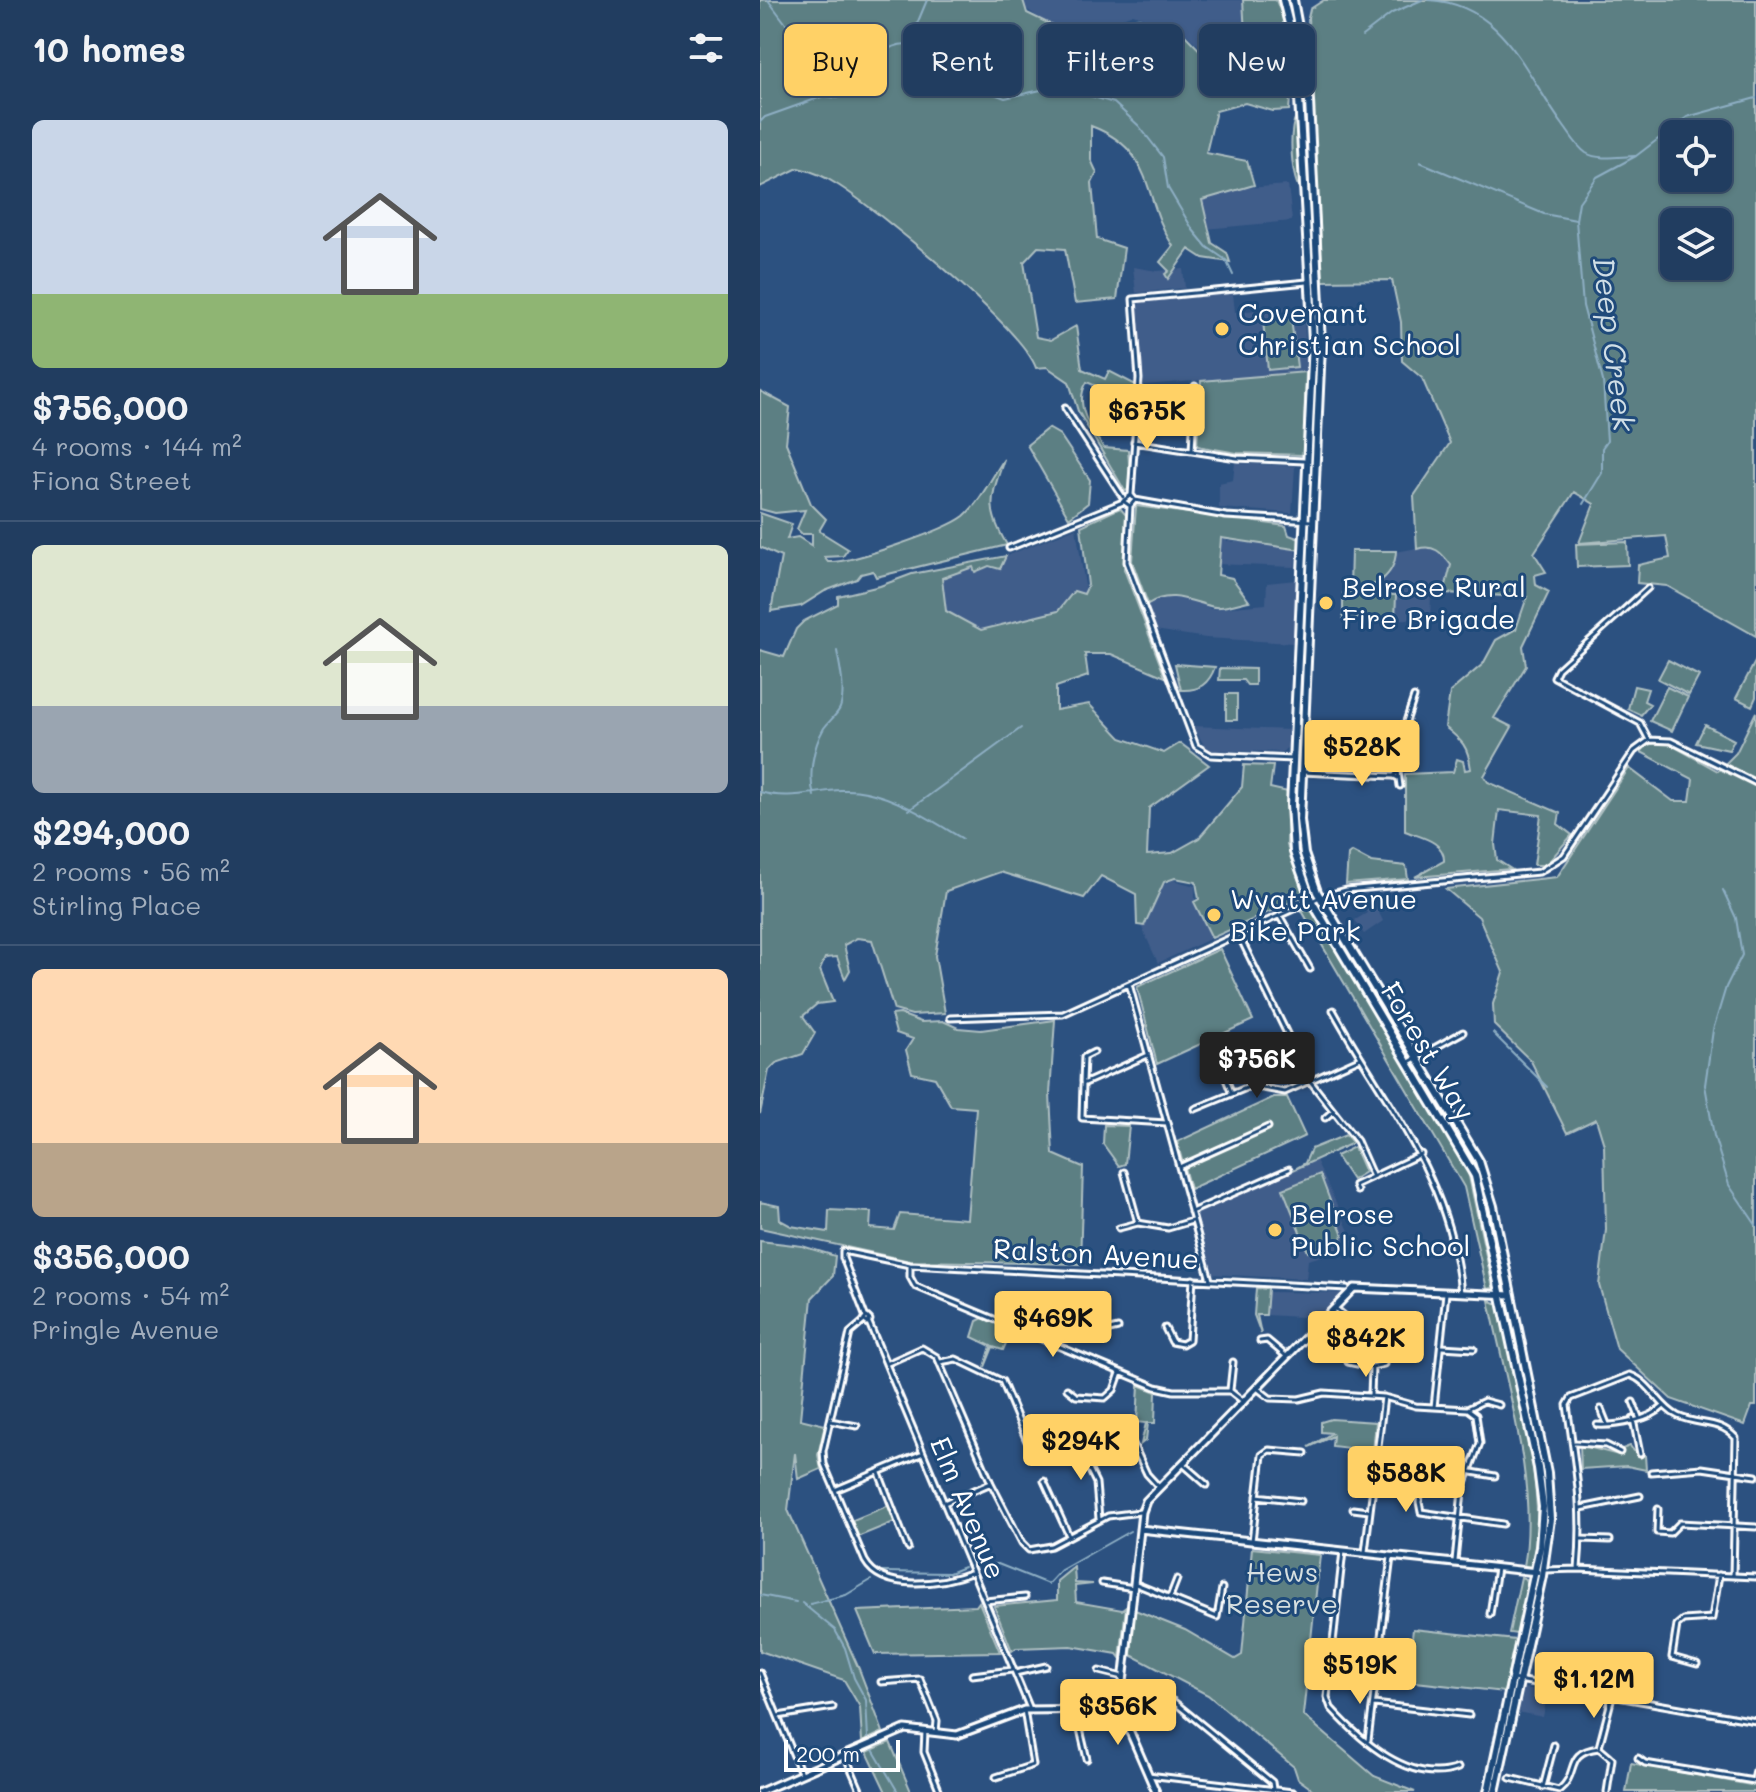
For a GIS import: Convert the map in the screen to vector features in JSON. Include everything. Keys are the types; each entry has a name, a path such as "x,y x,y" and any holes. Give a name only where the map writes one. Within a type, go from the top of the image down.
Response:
{"main road":[{"name":"Forest Way","path":"1283,0 1297,68 1313,364 1308,461 1301,838 1320,897 1484,1173 1506,1295"},
{"name":"Forest Way","path":"1293,0 1308,81 1321,345 1293,759 1291,805 1294,852 1311,900 1475,1176 1506,1295 1548,1481 1550,1533 1488,1792"},
{"path":"1291,805 1296,778 1302,772 1298,767 1295,733"},
{"name":"Forest Way","path":"1495,1792 1516,1680"}],"street":[{"path":"1309,521 1226,516 1135,500 1131,495 1139,379 1131,303 1141,296 1310,282"},
{"path":"1192,451 1195,386"},
{"path":"1065,408 1123,500 1130,506"},
{"path":"1134,442 1237,458 1308,461"},
{"path":"1009,548 1131,495"},
{"path":"1135,500 1130,506 1127,562 1196,746 1211,755 1293,759"},
{"path":"1648,588 1558,669 1554,677 1643,725 1649,740"},
{"path":"1400,786 1397,775 1400,740 1414,697"},
{"path":"950,1018 1063,1014 1311,900 1346,890 1514,876 1550,868 1564,856 1634,751 1649,740 1671,741 1756,783"},
{"path":"1302,772 1397,775"},
{"path":"1279,915 1310,969"},
{"path":"1238,933 1310,1081 1358,1143 1372,1175"},
{"path":"1129,984 1210,1280"},
{"path":"1333,1010 1431,1172 1452,1240 1461,1293"},
{"path":"1409,1062 1463,1032"},
{"path":"1232,1094 1220,1064 1225,1055 1241,1050"},
{"path":"1094,1052 1084,1057 1082,1118 1167,1123"},
{"path":"1083,1084 1148,1055"},
{"path":"1195,1109 1254,1086 1283,1093 1361,1058"},
{"path":"1325,1118 1333,1111"},
{"path":"1179,1167 1268,1127"},
{"path":"1357,1191 1355,1185 1372,1175 1421,1154"},
{"path":"1191,1212 1289,1169"},
{"path":"1124,1172 1138,1223"},
{"path":"1119,1228 1138,1223 1168,1228 1193,1221"},
{"name":"Ralston Avenue","path":"843,1251 910,1265 1506,1295"},
{"name":"Elm Avenue","path":"843,1251 866,1321 1014,1671 1027,1710 1033,1765 996,1777"},
{"path":"910,1265 910,1277 915,1286 1120,1373 1165,1390 1230,1391 1244,1402"},
{"path":"1165,1328 1172,1342 1182,1344 1189,1340 1193,1279"},
{"path":"1156,1792 1120,1709 1142,1512 1159,1487 1336,1309 1350,1289"},
{"path":"1434,1407 1446,1293"},
{"path":"1336,1309 1352,1322 1387,1320"},
{"path":"866,1321 850,1333 830,1421 824,1464 865,1561 881,1578 946,1580 973,1572"},
{"path":"1056,1346 1070,1322 1101,1332 1118,1328"},
{"path":"1260,1341 1273,1344 1287,1358"},
{"path":"1440,1347 1474,1349"},
{"path":"886,1364 922,1348 932,1351 940,1362 991,1483 1022,1543 1029,1550 1038,1550 1118,1513 1142,1512"},
{"path":"940,1362 956,1359 1002,1381 1027,1441"},
{"path":"1230,1391 1233,1362"},
{"path":"1348,1362 1372,1367 1384,1364"},
{"path":"1371,1396 1372,1367"},
{"path":"1067,1389 1076,1396 1105,1398 1114,1390 1120,1373"},
{"path":"1578,1569 1580,1508 1568,1401 1617,1377 1638,1378 1681,1418 1720,1425 1732,1433 1739,1444 1735,1474 1733,1576"},
{"path":"1257,1388 1270,1398 1299,1399 1324,1393 1384,1397 1434,1407 1468,1409 1484,1401 1499,1405"},
{"path":"1365,1554 1384,1397"},
{"path":"1633,1402 1640,1417"},
{"path":"1597,1425 1608,1426 1657,1413 1665,1405"},
{"path":"1454,1564 1462,1491 1478,1452 1480,1433 1476,1415 1468,1409"},
{"path":"1601,1409 1608,1426"},
{"path":"1633,1419 1640,1454"},
{"path":"830,1421 857,1426"},
{"path":"1075,1440 1096,1483 1099,1521"},
{"path":"1575,1443 1606,1445 1620,1452"},
{"path":"1133,1444 1147,1474 1159,1487"},
{"path":"1252,1541 1265,1452 1305,1453"},
{"path":"835,1490 923,1453"},
{"path":"1182,1464 1207,1485"},
{"path":"1425,1464 1419,1509 1503,1524"},
{"path":"1651,1472 1695,1467 1756,1476"},
{"path":"1358,1468 1375,1471"},
{"path":"879,1472 908,1548"},
{"path":"1470,1472 1495,1476"},
{"path":"1044,1481 1069,1537"},
{"path":"944,1503 991,1483"},
{"path":"1630,1491 1631,1498"},
{"path":"1257,1496 1301,1501"},
{"path":"1580,1508 1640,1496"},
{"path":"1353,1509 1371,1511"},
{"path":"1658,1509 1657,1532 1670,1533 1680,1523 1756,1527"},
{"path":"1140,1529 1497,1568 1756,1577"},
{"path":"1580,1539 1610,1540"},
{"path":"1343,1551 1327,1697 1336,1713 1390,1759 1416,1769 1449,1772 1458,1768"},
{"path":"1368,1740 1391,1557"},
{"path":"1490,1614 1497,1568"},
{"path":"1697,1664 1672,1657 1675,1629 1683,1620 1712,1618 1719,1575"},
{"path":"1170,1597 1177,1579"},
{"path":"1102,1583 1134,1585 1217,1617 1222,1588"},
{"path":"985,1601 1025,1597"},
{"path":"972,1675 1046,1666"},
{"path":"1099,1671 1124,1678"},
{"path":"760,1673 802,1774"},
{"path":"881,1682 920,1679 937,1721 936,1732"},
{"path":"1516,1680 1756,1721"},
{"path":"1599,1748 1612,1697"},
{"path":"1173,1701 1272,1782 1273,1789"},
{"path":"1374,1704 1469,1715"},
{"path":"778,1716 833,1707"},
{"path":"1076,1709 1087,1759"},
{"path":"760,1792 905,1729 964,1735 1027,1710 1120,1709"},
{"path":"1187,1724 1192,1716"},
{"path":"925,1731 924,1752 940,1792"},
{"path":"1543,1787 1554,1745"},
{"path":"1510,1778 1556,1791 1563,1788 1575,1757 1583,1751 1599,1748"},
{"path":"1599,1748 1612,1759 1607,1792"},
{"path":"845,1755 861,1792"},
{"path":"1638,1758 1645,1763 1754,1781 1756,1770"},
{"path":"1148,1775 1293,1792"}],"shaded area":[{"path":"1022,0 1245,0 1247,24 1199,24 1199,46 1183,33 1183,24 1160,24 1133,14 1107,24 1048,24 1022,6"},
{"path":"1288,185 1292,221 1205,229 1191,192"},
{"path":"1133,267 1157,271 1183,269 1185,288 1136,293"},
{"name":"Covenant Christian School","path":"1233,294 1235,312 1304,306 1306,372 1144,385 1137,306 1141,302"},
{"path":"1235,463 1295,466 1292,513 1219,508 1219,483 1233,480"},
{"path":"1220,519 1228,520 1227,541 1296,546 1295,567 1216,564"},
{"path":"1076,528 1085,586 1083,598 1070,595 1058,611 981,630 946,611 942,578 973,567 1000,569 1006,556"},
{"path":"1428,546 1440,551 1451,565 1444,593 1431,593 1430,620 1395,619 1396,591 1364,589 1389,576 1396,552"},
{"path":"1296,580 1293,643 1206,638 1155,630 1145,602 1158,596 1195,601 1211,609 1266,604 1267,583"},
{"path":"1193,726 1289,730 1288,747 1282,752 1207,750"},
{"path":"1173,880 1195,886 1195,902 1212,938 1158,963 1139,921 1150,892"},
{"path":"1375,904 1383,921 1364,934 1355,920 1367,913 1364,907"},
{"name":"Belrose Public School","path":"1316,1160 1356,1246 1308,1260 1306,1279 1213,1274 1197,1214"},
{"path":"1267,1292 1340,1293 1342,1296 1319,1318 1266,1315"},
{"path":"1522,1688 1548,1691 1543,1717 1517,1712"}],"green space":[{"path":"760,0 1023,0 1027,13 1050,24 1038,24 1038,96 1183,96 1183,34 1199,49 1199,96 1290,96 1289,110 1273,111 1245,103 1216,111 1206,153 1247,161 1254,185 1202,200 1212,243 1227,253 1230,262 1203,258 1189,249 1168,279 1165,274 1169,271 1160,262 1173,246 1138,162 1112,136 1091,126 1091,160 1097,173 1092,183 1097,239 1124,248 1117,299 1075,303 1065,249 1038,247 1024,262 1036,337 1051,340 1076,326 1082,369 1105,379 1109,371 1136,385 1128,412 1127,400 1087,382 1082,399 1085,416 1104,448 1128,450 1131,489 1125,491 1078,411 1069,382 1047,367 1036,368 1005,326 915,244 858,199 814,173 798,168 760,187"},
{"path":"1243,0 1276,0 1284,24 1244,24"},
{"path":"1324,0 1756,0 1756,636 1667,586 1637,583 1638,565 1670,558 1666,536 1579,543 1594,504 1574,492 1534,553 1546,572 1535,575 1536,585 1549,592 1523,646 1526,666 1494,718 1512,727 1484,776 1488,782 1560,813 1558,824 1572,835 1546,865 1534,865 1541,815 1499,810 1495,844 1497,860 1511,869 1415,877 1444,861 1436,844 1405,831 1405,774 1453,772 1457,759 1463,761 1465,770 1471,769 1463,744 1445,727 1450,692 1483,664 1496,640 1516,629 1527,597 1444,593 1451,565 1437,550 1417,549 1414,496 1450,443 1422,378 1402,361 1401,322 1392,280 1323,281 1312,96 1315,96 1315,24 1308,24 1310,9"},
{"path":"1139,18 1155,24 1111,24"},
{"path":"1296,116 1302,193 1295,177 1292,156"},
{"path":"1291,318 1297,367 1268,370 1263,321"},
{"path":"1306,372 1303,455 1237,453 1197,446 1201,381"},
{"path":"760,391 790,407 786,443 811,504 826,519 819,531 848,549 843,556 824,557 828,562 876,552 954,522 975,504 1004,459 992,503 995,521 1007,545 876,577 873,571 861,574 857,579 825,591 801,606 771,611 781,557 760,547 760,513 792,524 787,539 798,537 812,546 812,534 802,534 797,529 805,510 775,513 760,509"},
{"path":"1048,428 1060,435 1090,480 1088,503 1069,518 1027,445"},
{"path":"1136,506 1286,526 1289,535 1300,539 1301,550 1221,538 1218,575 1232,578 1249,601 1214,607 1171,597 1148,604 1132,561"},
{"path":"1120,508 1126,515 1124,569 1165,677 1111,654 1085,654 1088,676 1056,687 1056,710 1089,704 1121,738 1164,753 1180,743 1209,765 1149,808 1147,855 1172,853 1199,838 1242,787 1244,765 1273,766 1270,788 1288,792 1287,845 1304,896 1212,938 1194,902 1199,899 1196,882 1175,878 1164,882 1144,926 1137,925 1136,894 1101,876 1084,898 1000,872 946,891 935,956 945,1013 912,1015 894,1010 872,940 857,938 844,945 850,970 845,979 837,957 825,958 820,970 833,1002 817,1004 803,1016 815,1033 803,1054 776,1063 769,1070 760,1114 760,650 784,657 796,629 804,621 838,604 838,596 912,574 1006,556 1000,569 989,566 975,572 973,567 942,578 946,611 981,630 1058,611 1074,591 1084,594 1088,585 1081,526"},
{"path":"1627,542 1628,565 1577,567 1576,544"},
{"path":"1351,551 1396,551 1392,568 1382,580 1368,587 1350,588"},
{"path":"1343,593 1396,595 1395,619 1343,618"},
{"path":"1668,660 1699,676 1689,695 1658,679"},
{"path":"1756,660 1756,697 1752,706 1736,698"},
{"path":"1175,664 1215,667 1202,685 1181,690"},
{"path":"1220,668 1255,669 1255,685 1247,685 1243,680 1219,680"},
{"path":"1634,686 1648,689 1644,701 1650,704 1641,715 1628,709"},
{"path":"1667,687 1688,697 1672,731 1650,721"},
{"path":"1226,694 1237,694 1237,720 1226,720"},
{"path":"1756,712 1756,1406 1752,1406 1745,1425 1671,1399 1617,1349 1599,1285 1606,1230 1604,1145 1596,1119 1567,1133 1531,1061 1494,1025 1493,1004 1503,972 1479,917 1446,889 1557,877 1629,768 1673,801 1690,801 1693,779 1641,752 1647,745 1664,741 1718,771 1736,753"},
{"path":"1705,725 1734,740 1729,750 1696,743"},
{"path":"1352,852 1371,862 1406,866 1408,879 1346,884 1348,855"},
{"path":"1310,908 1468,1172 1493,1288 1487,1289 1464,1187 1302,911"},
{"path":"1220,949 1253,1020 1157,1064 1137,987"},
{"path":"900,1014 921,1022 943,1021 958,1028 981,1030 1055,1020 1050,1094 1053,1154 1083,1167 1080,1264 910,1261 760,1228 760,1202 779,1206 780,1220 791,1226 828,1232 829,1210 871,1212 870,1228 894,1230 900,1214 967,1219 976,1108 951,1106 935,1078 912,1073 906,1050 913,1039 896,1033 891,1015"},
{"path":"1274,1097 1287,1097 1305,1136 1190,1189 1177,1142"},
{"path":"1104,1125 1129,1126 1125,1164 1119,1166 1103,1144"},
{"path":"1346,1135 1353,1143 1293,1170 1305,1163 1311,1149"},
{"path":"1354,1147 1365,1172 1352,1180 1336,1156"},
{"path":"1320,1174 1343,1235 1341,1240 1308,1252 1283,1189"},
{"path":"760,1241 802,1246 835,1256 833,1276 812,1298 800,1419 825,1425 818,1455 821,1469 798,1479 795,1453 788,1510 859,1669 883,1732 862,1742 860,1707 844,1680 760,1651"},
{"path":"1256,1288 1268,1289 1266,1315 1257,1315 1261,1334 1254,1315"},
{"path":"1489,1300 1498,1304 1534,1474 1536,1541 1530,1567 1524,1566 1527,1502 1524,1468"},
{"path":"983,1318 1003,1326 1008,1339 1003,1350 993,1347 985,1367 991,1346 972,1337 977,1321"},
{"path":"1139,1385 1156,1392 1155,1423 1148,1423 1146,1440 1141,1444 1146,1423 1137,1422"},
{"path":"1331,1419 1376,1422 1373,1451 1332,1446 1333,1436 1309,1447 1332,1433 1321,1432 1321,1422"},
{"path":"1580,1445 1619,1455 1622,1449 1630,1446 1638,1456 1645,1455 1646,1470 1627,1466 1581,1469"},
{"path":"892,1504 899,1520 855,1538 848,1522"},
{"name":"Hews Reserve","path":"1252,1548 1320,1555 1303,1715 1374,1776 1415,1792 1316,1792 1298,1779 1294,1767 1208,1695 1131,1655 1135,1610 1185,1630 1235,1659 1242,1655"},
{"path":"1074,1567 1075,1583 1093,1584 1075,1586 1076,1602 1122,1610 1126,1607 1120,1658 1117,1654 1071,1646 1016,1648 1012,1651 994,1606 1057,1600 1057,1581"},
{"path":"1521,1577 1526,1579 1528,1585 1517,1634 1509,1633"},
{"path":"979,1602 1000,1652 875,1654 857,1611 976,1606"},
{"path":"1413,1629 1515,1640 1504,1692 1407,1681"},
{"path":"1151,1690 1168,1707 1148,1712 1148,1707 1127,1704 1149,1705"},
{"path":"890,1742 911,1792 886,1792 867,1752"},
{"path":"1631,1763 1756,1786 1756,1792 1626,1792"}],"waterway":[{"path":"768,0 786,24"},
{"path":"917,24 927,0"},
{"path":"1362,36 1392,13 1422,0"},
{"path":"1429,0 1455,4 1476,14 1494,28 1524,64 1549,105 1586,153 1604,157 1635,156"},
{"path":"760,122 765,117 824,96 838,98 877,56 903,45"},
{"path":"1022,94 1041,90 1076,92 1114,103 1139,126 1163,157 1168,188 1193,230 1207,247 1226,260 1233,275"},
{"path":"1000,96 1014,96"},
{"name":"Deep Creek","path":"1583,504 1602,473 1602,448 1607,441 1603,381 1583,306 1576,220 1579,202 1597,177 1636,156 1687,117 1756,98"},
{"path":"1420,162 1544,214 1576,220"},
{"path":"814,796 811,779 814,752 824,728 839,711 842,701 837,651"},
{"path":"909,810 1021,728"},
{"path":"760,792 787,796 853,790 879,795 904,805 963,839"},
{"path":"1723,890 1736,918 1742,955 1726,987 1713,1030 1705,1085 1714,1136 1729,1185 1756,1225"},
{"path":"1493,1033 1547,1087"},
{"path":"980,1565 998,1564 1048,1584 1061,1570 1130,1531"},
{"path":"882,1572 949,1573 964,1567"},
{"path":"810,1604 846,1595 871,1580"},
{"path":"760,1595 796,1602"},
{"path":"802,1603 835,1630 845,1648 854,1678 866,1700 868,1738"},
{"path":"872,1748 898,1792"}],"place":[{"name":"Covenant Christian School","path":"1222,329"},
{"name":"Belrose Rural Fire Brigade","path":"1326,603"},
{"name":"Wyatt Avenue Bike Park","path":"1214,915"},
{"name":"Belrose Public School","path":"1275,1230"}]}
